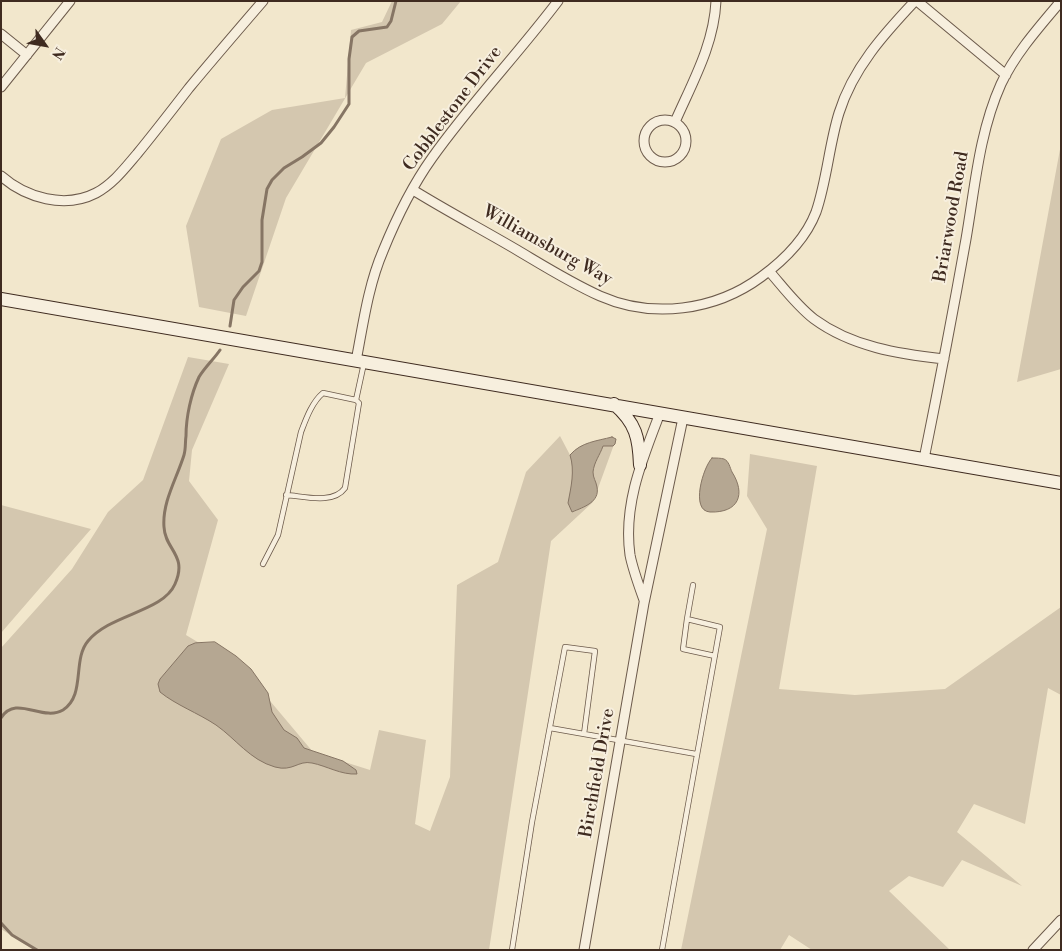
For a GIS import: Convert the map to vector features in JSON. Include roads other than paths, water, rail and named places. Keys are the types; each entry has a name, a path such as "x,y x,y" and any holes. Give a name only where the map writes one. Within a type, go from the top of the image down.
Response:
{"main road":[{"path":"1,299 1061,483"},
{"path":"614,404 633,425 639,444 640,465"}],"street":[{"path":"1,87 70,1"},
{"path":"1,176 9,183 35,196 59,201 84,198 108,186 128,166 263,1"},
{"name":"Cobblestone Drive","path":"360,362 375,274 392,230 412,190 432,158 558,1"},
{"path":"675,122 710,40 716,1"},
{"path":"916,1 1006,74"},
{"name":"Williamsburg Way","path":"412,190 570,281 600,296 632,306 664,309 696,306 726,298 739,292 769,271 801,238 809,226 816,212 838,117 850,85 878,42 916,1"},
{"name":"Briarwood Road","path":"924,458 944,359 985,130 995,98 1006,74 1061,1"},
{"path":"1,34 26,55"},
{"path":"661,120 675,122 685,132 686,146 678,158 665,163 658,161 648,153 645,146 646,133 655,123 661,120"},
{"path":"769,271 805,311 836,333 862,344 888,351 944,359"},
{"name":"Birchfield Drive","path":"644,602 630,556 629,518 636,476 660,414"},
{"name":"Birchfield Drive","path":"584,950 644,602 683,418"},
{"path":"1033,950 1061,920"}],"lane":[{"path":"286,495 330,498 341,493 345,488 359,403 356,400 360,362"},
{"path":"263,564 278,535 306,417 319,396 323,393 356,400"},
{"path":"693,586 683,649 715,656"},
{"path":"662,950 720,627 688,619"},
{"path":"512,950 532,822 565,648 595,651 584,734"},
{"path":"550,728 696,754"}],"waterway":[{"path":"230,326 234,300 243,287 259,271 262,262 262,220 267,189 272,180 284,168 321,143 334,127 349,104 349,59 352,37 359,31 387,27 391,21 396,1"},
{"path":"1,718 7,711 14,708 47,713 63,710 70,704 74,696 83,649 88,641 109,625 159,601 169,593 175,584 179,566 175,553 165,535 165,508 184,455 191,398 199,377 220,350"},
{"path":"1,923 12,935 37,950"}]}
